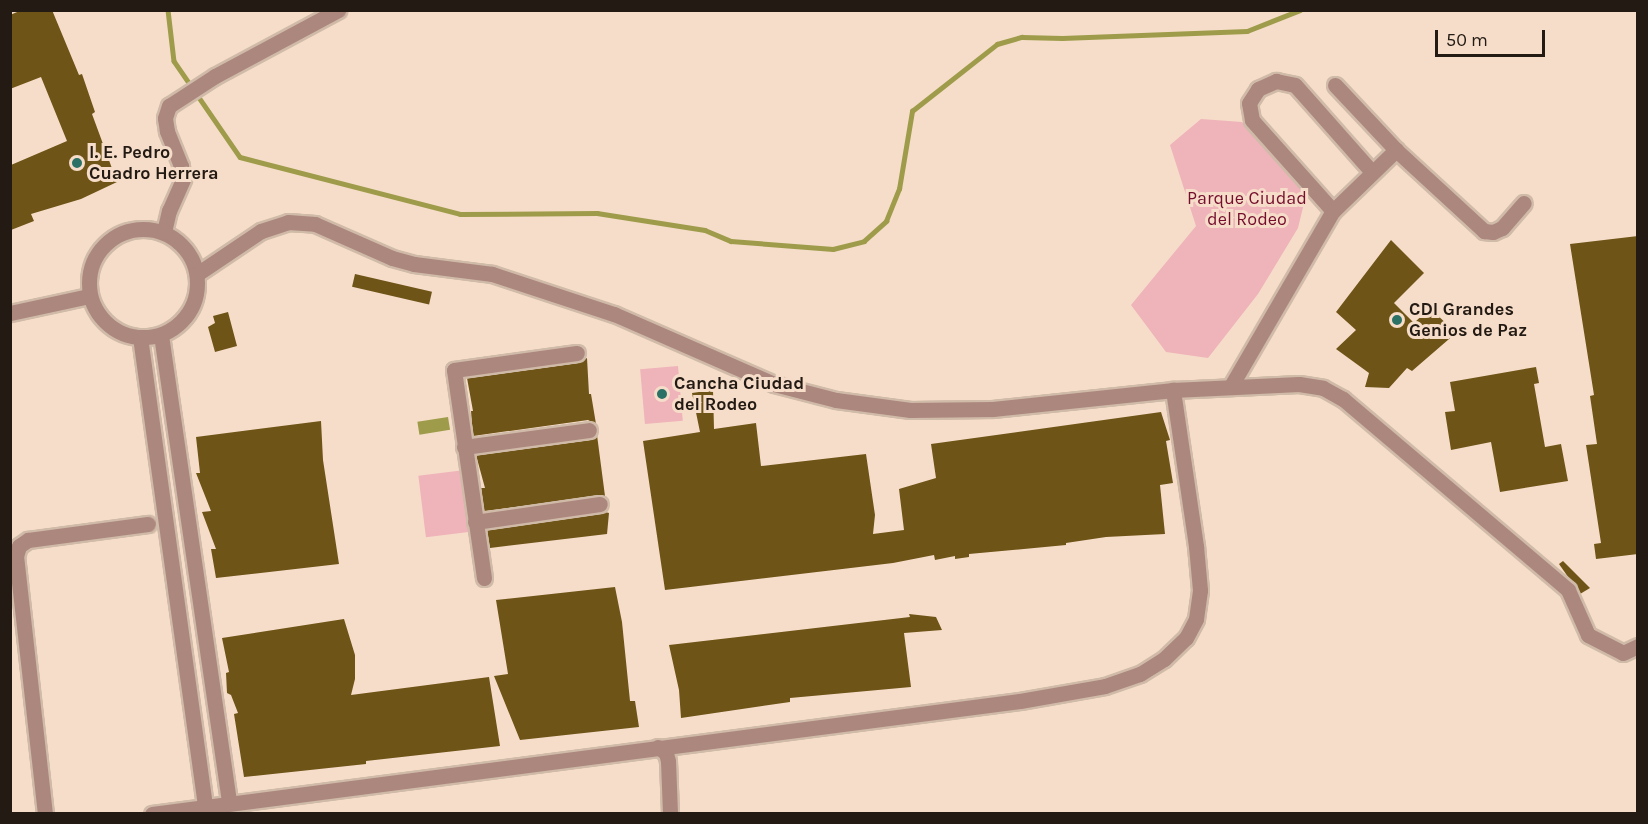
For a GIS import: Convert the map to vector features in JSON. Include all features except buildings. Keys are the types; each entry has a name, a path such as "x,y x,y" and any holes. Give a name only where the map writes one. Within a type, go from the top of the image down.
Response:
{"street":[{"path":"164,232 169,210 183,179 181,166 167,131 165,118 169,106 215,76 338,10"},
{"path":"1333,211 1252,120 1249,103 1258,89 1276,81 1295,85 1372,172"},
{"path":"1335,85 1396,150 1484,231 1493,232 1502,228 1524,203"},
{"path":"1231,386 1333,211 1396,150"},
{"path":"197,274 261,231 288,222 315,224 392,258 414,264 492,274 614,314 774,384 836,400 910,410 993,409 1231,386 1299,384 1323,388 1343,399 1568,590 1588,635 1623,653 1638,646"},
{"path":"144,228 164,232 180,242 191,257 197,274 196,294 189,312 176,326 161,335 140,338 123,334 108,325 96,312 89,296 88,276 94,257 107,242 124,231 144,228"},
{"path":"10,313 89,296"},
{"path":"161,335 218,807"},
{"path":"140,338 218,807"},
{"path":"484,578 454,370 577,353"},
{"path":"152,813 218,807 657,747 1020,701 1105,686 1140,674 1164,659 1186,638 1196,619 1200,590 1195,538 1173,390"},
{"path":"464,447 589,430"},
{"path":"475,522 600,504"},
{"path":"45,813 16,556 19,546 28,540 148,524"},
{"path":"657,747 666,753 668,761 670,813"}],"green space":[{"name":"Parque Ciudad del Rodeo","path":"1201,119 1242,122 1306,195 1298,228 1258,294 1208,358 1166,352 1131,305 1196,226 1170,145"},
{"name":"Cancha Ciudad del Rodeo","path":"678,366 683,421 645,424 640,369"},
{"path":"465,470 473,532 426,537 418,476"}],"shaded area":[{"path":"448,417 450,430 419,435 417,422"}],"waterway":[{"path":"168,10 174,61 240,157 460,214 597,213 705,230 731,241 833,249 864,241 886,221 899,189 912,111 997,44 1022,37 1062,38 1247,31 1300,10"}],"place":[{"name":"I. E. Pedro Cuadro Herrera","path":"77,163"},
{"name":"CDI Grandes Genios de Paz","path":"1397,320"},
{"name":"Cancha Ciudad del Rodeo","path":"662,394"}]}
